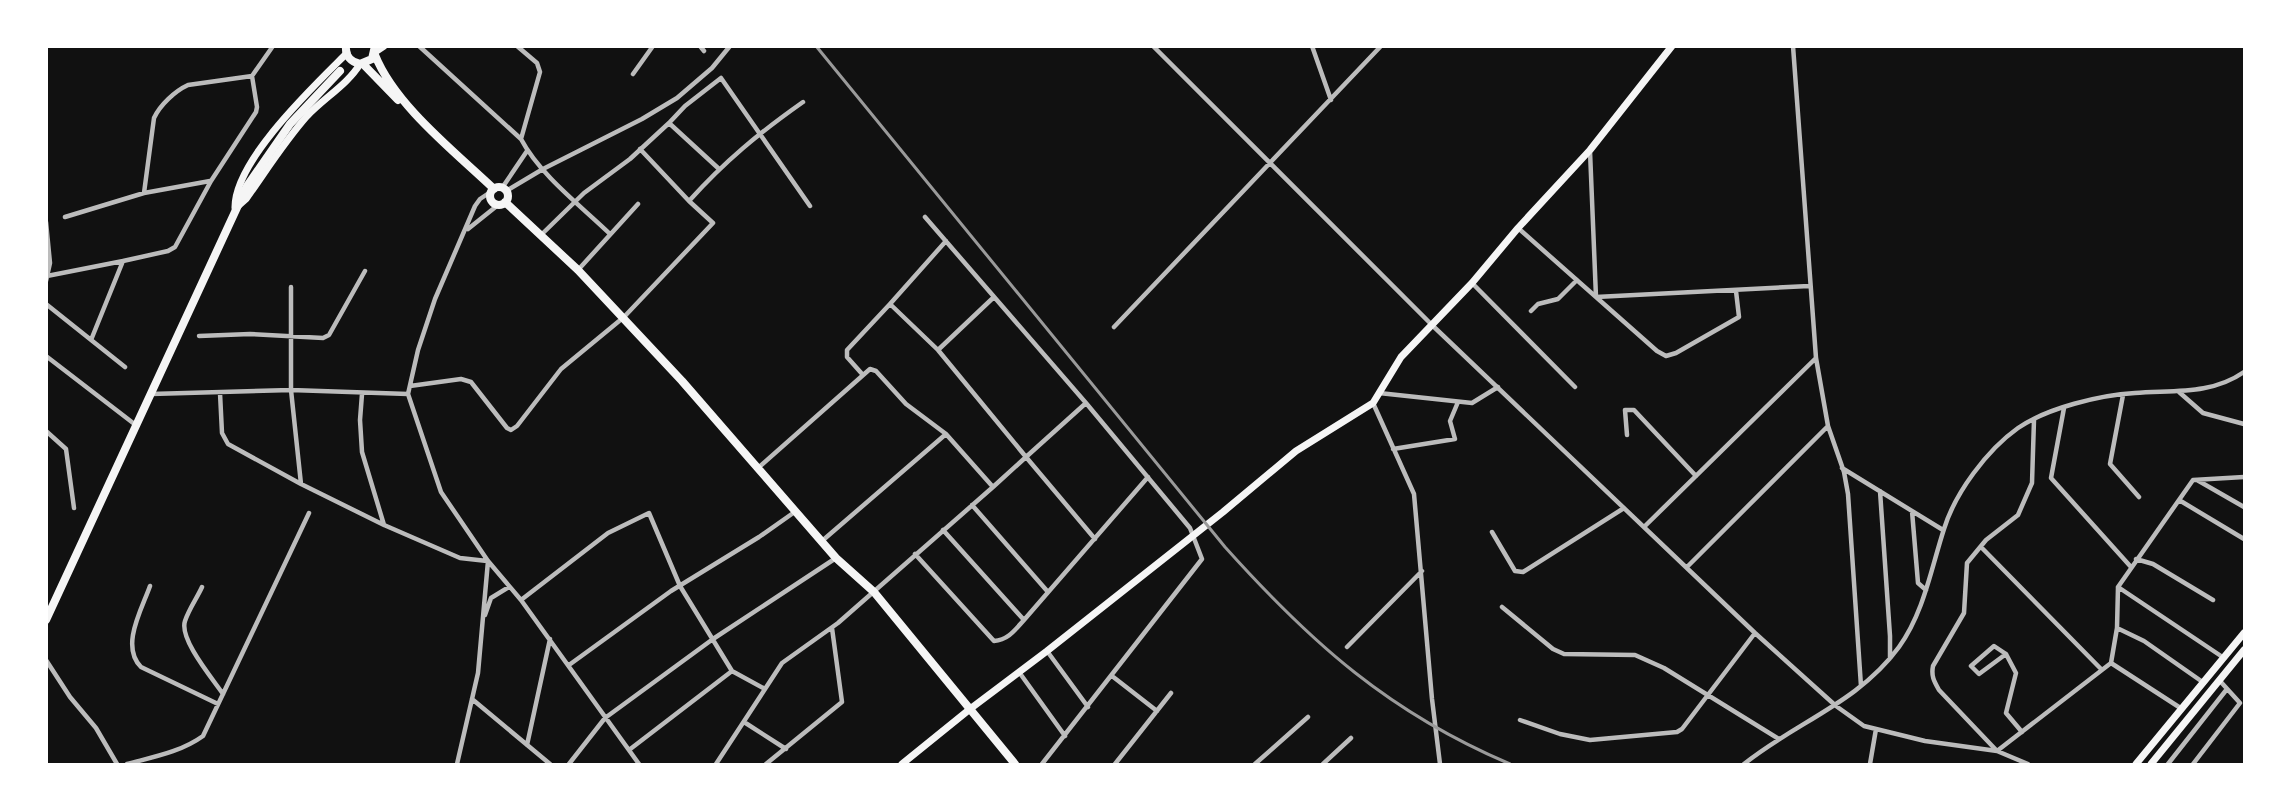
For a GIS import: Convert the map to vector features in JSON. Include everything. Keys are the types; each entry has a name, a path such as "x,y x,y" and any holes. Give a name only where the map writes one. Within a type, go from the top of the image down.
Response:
{"main road":[{"path":"235,208 246,199 296,129 375,51 384,46"},
{"path":"902,765 1296,451 1372,403 1401,357 1472,284 1518,228 1590,150 1672,46"},
{"path":"235,208 241,180 270,138 346,49 350,60 362,64 389,92 498,190 508,196 502,204"},
{"path":"375,51 386,78 415,114"},
{"path":"46,620 137,426 235,208 272,148 300,112 340,71"},
{"path":"498,190 491,200 502,204 540,236 578,270 624,317 836,558 874,592 1015,765"},
{"path":"2136,765 2244,633"},
{"path":"2151,765 2244,650"}],"street":[{"path":"46,222 50,263 47,279 168,251 175,247 211,181 256,112 252,76 273,46"},
{"path":"419,46 521,139 527,151 543,169 610,234"},
{"path":"517,46 537,63 540,72 521,139"},
{"path":"633,74 652,46"},
{"path":"639,765 550,639 488,561 441,492 408,394 418,350 435,299 480,199 642,119 677,98 712,68 730,46"},
{"path":"1153,46 1433,326 1755,633 1836,706 1864,726 1925,741 1997,751 2028,765"},
{"path":"1312,46 1331,100"},
{"path":"1114,327 1381,46"},
{"path":"1794,46 1809,286 1816,358 1828,426 1848,494 1861,687"},
{"path":"144,193 156,113 180,88 252,76"},
{"path":"540,236 576,201 640,149 685,106 721,78 810,206"},
{"path":"689,201 718,168 759,132 803,102"},
{"path":"669,123 718,168"},
{"path":"410,386 460,379 471,382 511,430 517,426 561,369 624,317 713,223 640,149"},
{"path":"1590,150 1596,297"},
{"path":"498,190 527,151"},
{"path":"65,217 144,193 211,181"},
{"path":"466,231 502,204"},
{"path":"578,270 638,204"},
{"path":"925,217 1086,403 1190,528 1202,559 1042,765"},
{"path":"1518,228 1657,351 1666,356 1676,353 1739,317 1736,291"},
{"path":"863,375 847,357 847,350 946,241"},
{"path":"91,340 123,261"},
{"path":"199,336 293,335 323,338 329,335 365,271"},
{"path":"1531,311 1538,304 1558,299 1577,280"},
{"path":"1472,284 1575,387"},
{"path":"1596,297 1809,286"},
{"path":"291,287 293,335 291,390 301,484"},
{"path":"938,350 994,297"},
{"path":"46,304 125,367"},
{"path":"890,304 938,350 1095,539"},
{"path":"46,356 137,426"},
{"path":"1644,527 1816,358"},
{"path":"758,468 870,369 876,370 906,404 946,434 993,487"},
{"path":"1744,765 1766,747 1836,706 1861,687 1890,658 1914,624 1943,530 1957,497 1978,468 2018,428 2064,408 2123,395 2209,388 2234,379 2244,372"},
{"path":"1379,393 1472,403 1498,387"},
{"path":"151,394 291,390 408,394"},
{"path":"2180,392 2204,413 2244,424"},
{"path":"220,393 222,433 228,444 301,484 384,525 460,558 488,561"},
{"path":"362,394 360,420 362,452 384,525"},
{"path":"2123,395 2110,464 2139,497"},
{"path":"1393,449 1455,439 1450,421 1458,402"},
{"path":"716,765 782,663 832,628 1086,403"},
{"path":"1372,403 1414,494 1440,765"},
{"path":"2064,408 2051,478 2131,567"},
{"path":"1627,435 1625,410 1634,410 1696,476"},
{"path":"1997,751 1939,690 1932,679 1932,672 1933,666 1964,613 1967,563 1986,540 2018,515 2032,483 2034,420"},
{"path":"1688,567 1828,426"},
{"path":"46,431 66,449 74,508"},
{"path":"822,541 946,434"},
{"path":"1842,468 1943,530"},
{"path":"915,554 993,641 1001,640 1010,635 1024,620 1148,477"},
{"path":"1997,751 2111,663 2117,628 2118,587 2193,480 2244,477"},
{"path":"2197,480 2244,507"},
{"path":"1880,491 1890,658"},
{"path":"2179,500 2244,539"},
{"path":"972,505 1048,592"},
{"path":"1492,532 1513,568 1518,572 1523,572 1624,508"},
{"path":"569,665 670,591 759,537 796,511"},
{"path":"1912,511 1918,583 1926,591"},
{"path":"521,600 608,533 646,512 652,515 680,586 732,671 765,689"},
{"path":"127,765 192,744 203,736 309,513"},
{"path":"943,530 1024,620"},
{"path":"1981,547 2102,670"},
{"path":"569,765 605,718 713,639 836,558"},
{"path":"2136,559 2153,564 2212,600"},
{"path":"457,764 478,674 488,561"},
{"path":"1347,647 1422,571"},
{"path":"150,586 131,641 135,661 141,667 218,704"},
{"path":"202,587 185,622 184,631 189,643 223,694"},
{"path":"482,634 486,608 491,598 509,587"},
{"path":"2118,587 2224,658"},
{"path":"1502,607 1553,649 1564,654 1635,655 1664,668 1779,739"},
{"path":"766,765 842,702 832,628"},
{"path":"2117,628 2144,641 2204,683"},
{"path":"1520,720 1560,734 1590,740 1677,732 1682,729 1755,633"},
{"path":"527,746 550,639"},
{"path":"2006,654 1979,674 1971,666 1994,646 2006,654 2016,673 2006,713 2022,732"},
{"path":"1047,651 1088,707"},
{"path":"46,660 70,697 96,728 117,765"},
{"path":"2111,663 2182,710"},
{"path":"629,750 732,671"},
{"path":"1019,672 1065,736"},
{"path":"1112,675 1157,711"},
{"path":"2193,765 2240,703 2220,681"},
{"path":"2168,765 2227,689"},
{"path":"1116,764 1171,693"},
{"path":"472,699 550,765"},
{"path":"1256,764 1308,717"},
{"path":"744,722 786,749"},
{"path":"1870,765 1876,729"},
{"path":"1323,765 1351,738"}],"railway":[{"path":"816,46 1225,547 1257,582 1322,645 1390,699 1467,744 1510,764"}]}
